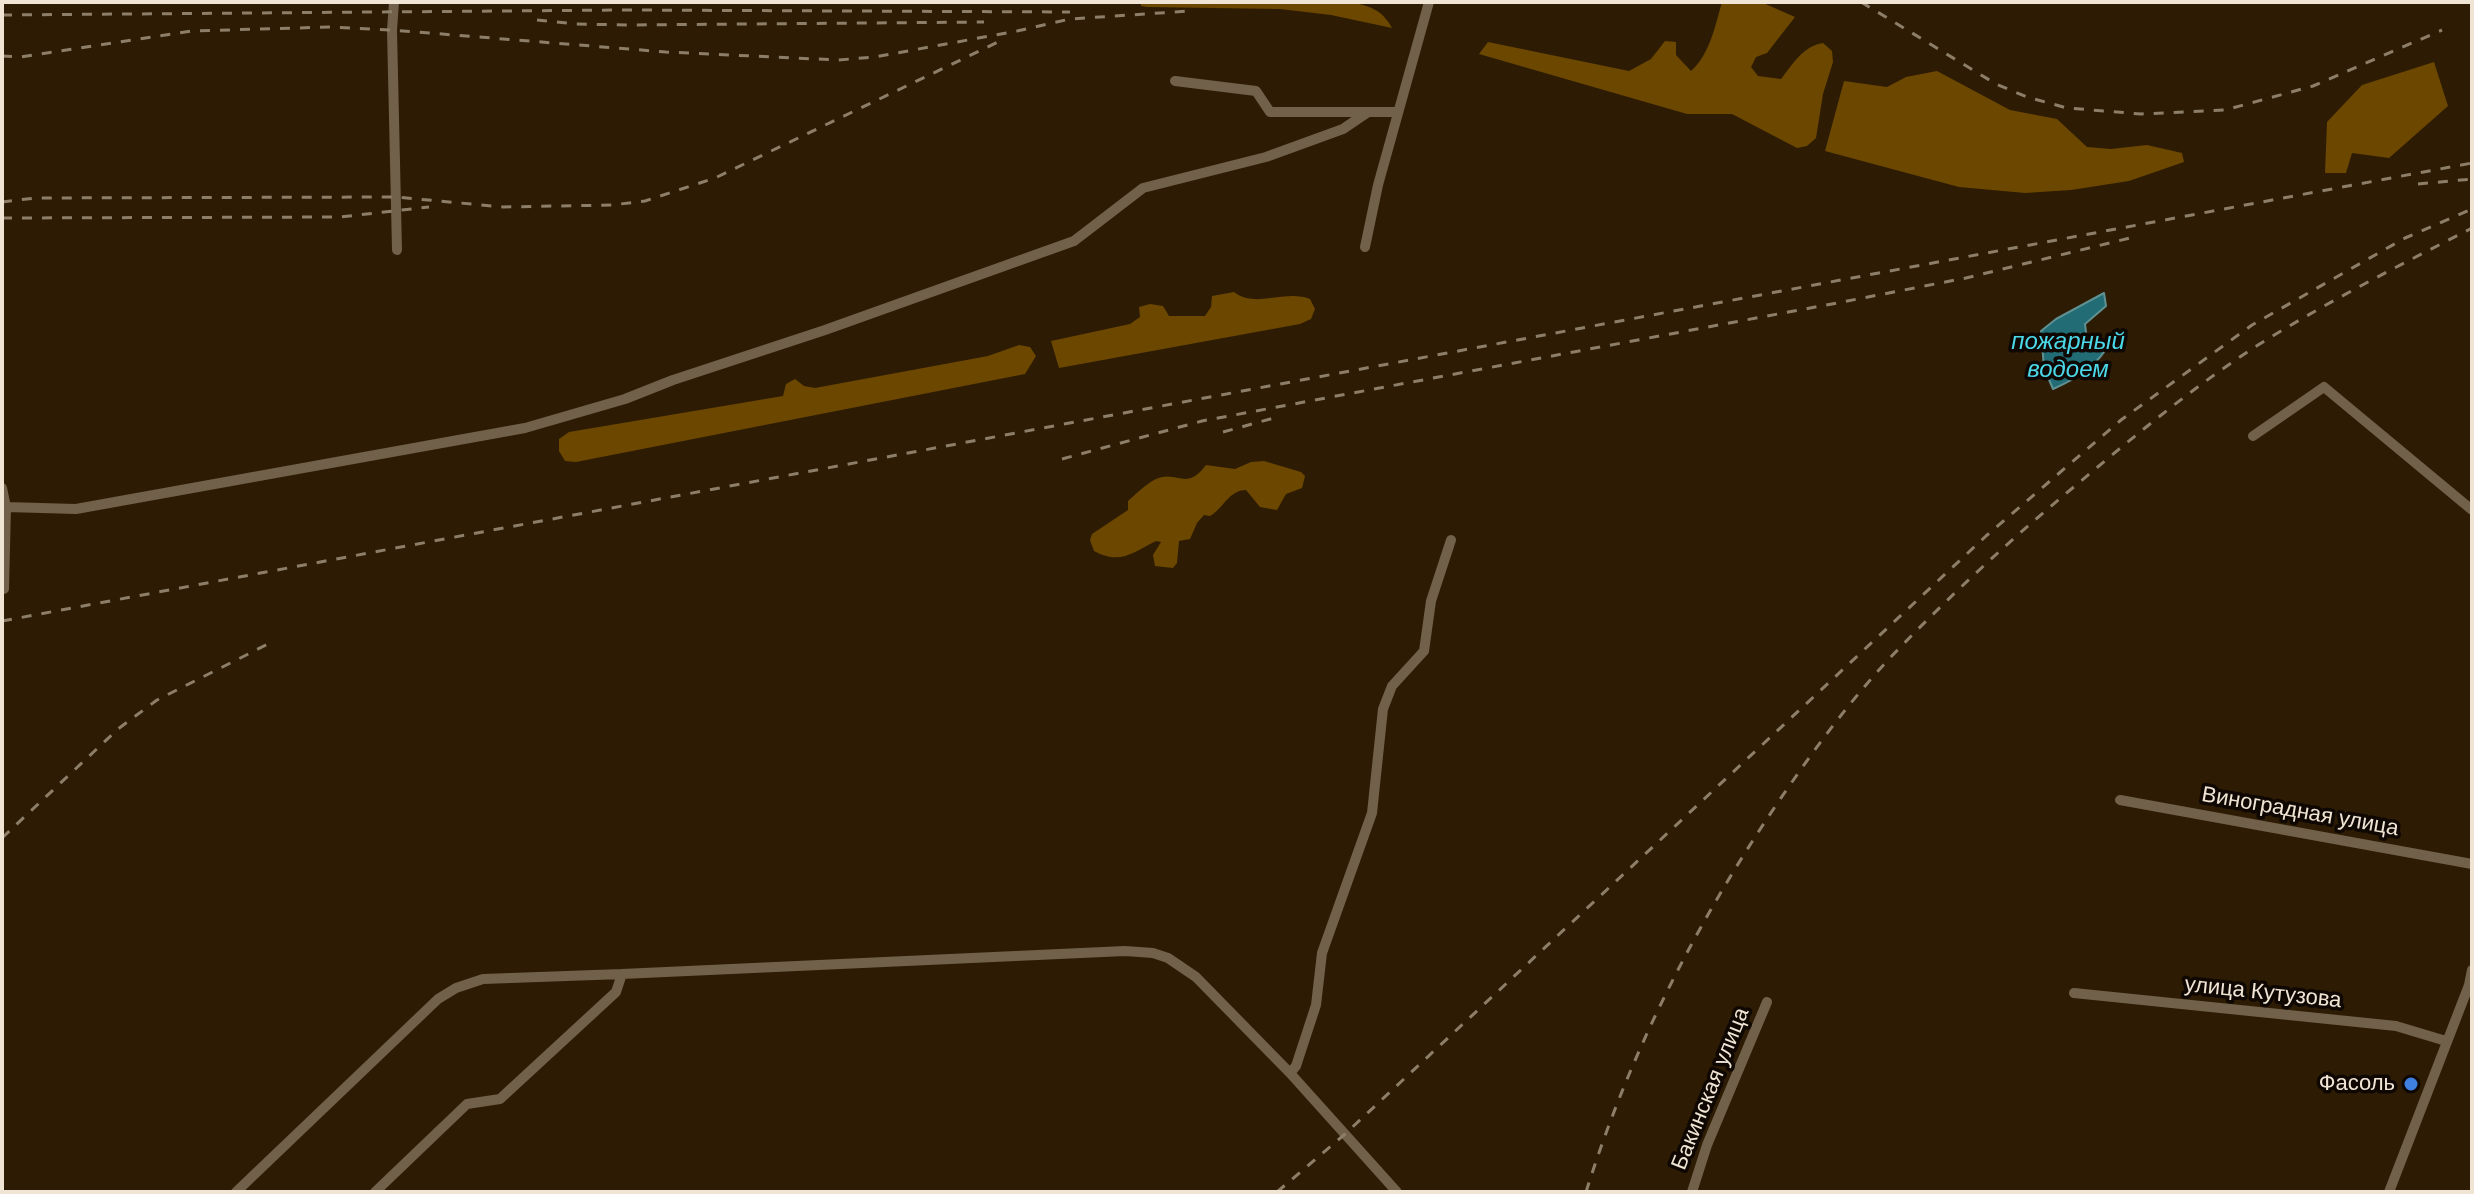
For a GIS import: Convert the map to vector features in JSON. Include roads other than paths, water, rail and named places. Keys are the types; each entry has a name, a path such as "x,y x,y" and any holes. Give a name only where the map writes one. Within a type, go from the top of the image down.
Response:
{"street":[{"path":"394,2 397,250"},
{"path":"1365,247 1429,2"},
{"path":"1175,81 1256,91 1270,112 1398,112"},
{"path":"6,507 76,509 525,428 625,399 1074,241 1143,188 1266,157 1343,129 1368,112"},
{"path":"2253,436 2324,387 2472,510"},
{"path":"2,488 6,507 4,589"},
{"path":"1290,1073 1296,1066 1316,1005 1322,953 1372,813 1383,709 1392,686 1424,651 1431,601 1451,540"},
{"name":"Виноградная улица","path":"2120,800 2472,864"},
{"path":"236,1192 438,999 456,988 483,979 1125,951 1153,953 1168,958 1196,977 1290,1073 1397,1192"},
{"path":"2389,1192 2472,970"},
{"path":"375,1192 467,1104 500,1099 616,992 622,974"},
{"name":"улица Кутузова","path":"2074,993 2396,1026 2446,1041"},
{"name":"Бакинская улица","path":"1692,1192 1707,1145 1767,1002"}],"water":[{"name":"пожарный водоем","path":"2104,293 2106,306 2085,324 2087,340 2112,340 2087,370 2053,389 2044,368 2041,331 2056,319"}],"railway":[{"path":"1861,2 1996,84 2027,97 2067,108 2141,114 2225,110 2313,86 2442,30"},
{"path":"2,15 625,10 1070,12"},
{"path":"2,56 21,57 192,31 331,27 666,52 838,60 875,57 1070,19 1190,11"},
{"path":"537,20 629,25 984,22"},
{"path":"2,202 35,198 396,197 503,207 612,205 645,201 715,178 998,42"},
{"path":"2,621 2472,163"},
{"path":"2418,184 2472,179"},
{"path":"2,218 340,217 429,207"},
{"path":"1277,1192 1345,1134 1986,536 2121,420 2252,325 2405,238 2472,209"},
{"path":"1586,1192 1625,1084 1700,928 1792,782 1862,689 1888,660 1958,590 2031,524 2190,393 2284,329 2472,228"},
{"path":"1062,459 1202,421 1966,278 2134,237"},
{"path":"1223,432 1274,418"},
{"path":"2,838 118,729 157,700 272,642"}],"place":[{"name":"Фасоль","path":"2411,1084"}]}
